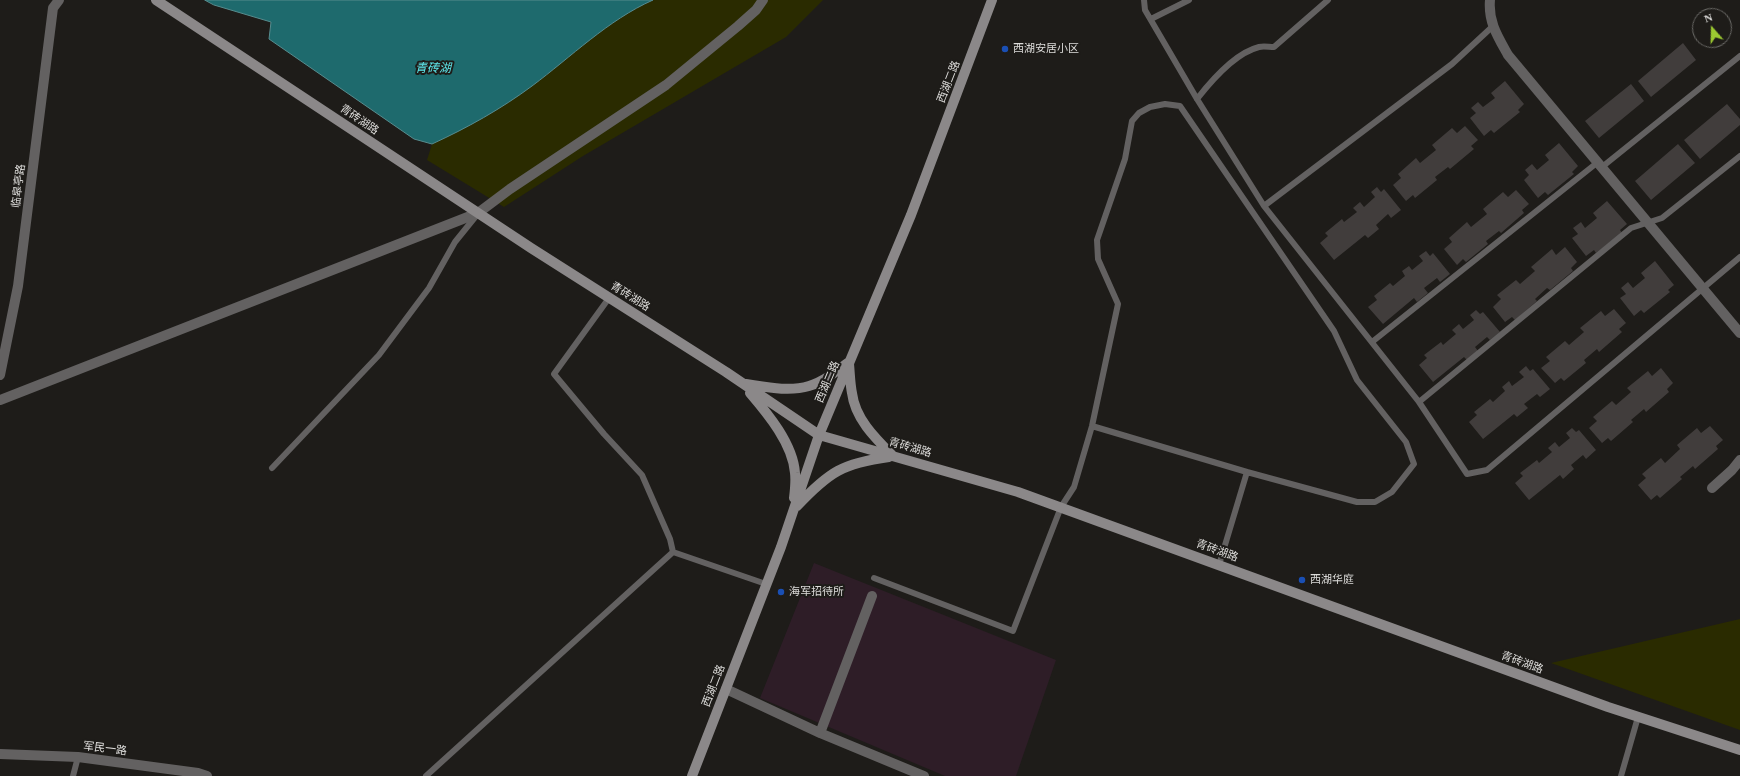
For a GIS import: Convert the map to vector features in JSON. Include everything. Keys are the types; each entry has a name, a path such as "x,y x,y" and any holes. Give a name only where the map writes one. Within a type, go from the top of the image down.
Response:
{"main road":[{"name":"青砖湖路","path":"156,0 478,213 743,383 819,434 1018,492 1638,717 1740,750"},
{"name":"西湖二路","path":"692,776 766,584 819,434 911,215 992,0"},
{"path":"743,383 780,389 809,386 830,375 849,362 852,394 859,416 873,436 893,456"},
{"path":"743,383 771,418 787,444 795,472 794,508"},
{"path":"794,508 817,484 841,468 865,460 893,456"}],"street":[{"name":"临皋亭路","path":"0,376 18,286 53,8 59,0"},
{"path":"0,400 478,213 510,189 666,85 738,26 756,10 763,0"},
{"path":"1490,0 1489,10 1492,26 1508,55 1740,333"},
{"path":"1712,488 1732,470 1740,460"},
{"path":"820,733 872,596"},
{"path":"726,689 820,733 924,776"},
{"name":"军民一路","path":"0,754 78,757 198,773 207,776"}],"lane":[{"path":"1144,0 1145,10 1150,19 1197,99 1264,206 1419,402 1467,474 1487,470 1740,257"},
{"path":"1150,19 1189,0"},
{"path":"1197,99 1212,80 1246,52 1260,47 1274,47 1328,0"},
{"path":"1264,206 1452,64 1492,26"},
{"path":"1372,342 1740,56"},
{"path":"874,578 1013,632 1060,507 1074,487 1092,426 1118,304 1098,259 1098,240 1125,159 1132,121 1139,113 1150,107 1165,104 1180,106 1334,331 1357,380 1406,442 1414,464 1392,492 1376,502 1357,502 1248,472 1092,426"},
{"path":"1419,402 1631,228 1662,218 1740,156"},
{"path":"272,468 379,355 430,288 455,242 478,213"},
{"path":"609,298 554,374 604,434 642,475 670,539 673,552"},
{"path":"1219,565 1248,472"},
{"path":"673,552 766,584"},
{"path":"426,776 673,552"},
{"path":"1621,776 1638,717"},
{"path":"73,776 78,757"}],"shaded area":[{"path":"653,0 823,0 786,37 583,156 504,207 427,160 432,144 471,125 508,103 532,86 605,28 636,8"},
{"path":"814,563 1056,660 1016,776 945,776 760,698"},
{"path":"1740,619 1740,730 1551,663"}],"water":[{"name":"青砖湖","path":"205,0 653,0 636,8 605,28 532,86 508,103 471,125 432,144 414,139 269,39 271,22 214,5"}],"building":[{"path":"1683,43 1696,60 1651,97 1638,81"},
{"path":"1505,81 1524,104 1518,110 1520,112 1494,133 1491,130 1484,136 1470,118 1476,113 1471,108 1478,102 1483,107 1495,98 1491,93"},
{"path":"1631,84 1644,101 1599,138 1585,121"},
{"path":"1727,104 1740,119 1740,125 1700,159 1684,140"},
{"path":"1465,126 1478,140 1471,146 1474,149 1450,169 1448,167 1435,177 1437,180 1415,198 1413,195 1406,201 1393,185 1401,178 1398,174 1416,158 1420,163 1436,150 1432,145 1452,128 1457,133"},
{"path":"1559,143 1578,166 1572,172 1574,174 1548,195 1545,192 1538,198 1524,180 1529,175 1525,170 1532,164 1537,170 1549,160 1545,155"},
{"path":"1678,144 1695,163 1651,200 1635,181"},
{"path":"1377,187 1381,192 1384,189 1401,210 1391,218 1388,214 1376,225 1379,229 1368,238 1365,235 1334,260 1320,243 1328,236 1325,233 1342,219 1344,222 1357,212 1353,208 1360,202 1364,207 1375,197 1371,192"},
{"path":"1516,190 1529,204 1522,210 1524,213 1501,233 1499,231 1486,241 1488,244 1466,262 1463,259 1457,265 1444,249 1452,242 1449,238 1467,222 1471,227 1487,214 1483,209 1503,192 1508,197"},
{"path":"1607,201 1627,224 1620,230 1622,233 1596,253 1594,250 1586,256 1572,238 1578,234 1573,228 1581,222 1585,228 1597,218 1593,213"},
{"path":"1565,247 1577,262 1571,268 1573,271 1550,290 1547,288 1535,299 1537,301 1515,320 1512,317 1505,322 1493,307 1501,299 1497,295 1516,280 1520,284 1535,271 1531,267 1552,249 1556,255"},
{"path":"1426,251 1430,256 1433,253 1450,274 1440,282 1437,278 1424,288 1428,293 1417,302 1414,298 1383,324 1368,307 1377,300 1374,296 1390,283 1393,286 1405,276 1402,271 1409,266 1412,270 1423,261 1419,256"},
{"path":"1655,261 1674,285 1668,290 1670,292 1644,313 1641,310 1634,316 1620,298 1626,294 1621,288 1628,282 1633,288 1645,278 1641,273"},
{"path":"1614,309 1626,323 1619,329 1622,332 1599,352 1597,349 1584,360 1586,363 1564,381 1561,378 1555,383 1541,368 1550,361 1546,357 1565,341 1569,345 1584,332 1580,328 1601,311 1605,316"},
{"path":"1476,310 1480,314 1483,312 1500,332 1490,340 1487,337 1475,347 1478,351 1467,360 1464,357 1433,382 1419,365 1427,358 1424,355 1441,342 1443,345 1456,334 1452,330 1459,324 1463,329 1474,320 1470,315"},
{"path":"1526,366 1530,371 1533,369 1550,389 1540,397 1537,394 1524,404 1528,408 1517,417 1514,414 1483,439 1469,422 1477,415 1474,412 1490,399 1493,402 1505,391 1502,387 1509,381 1512,386 1524,377 1519,372"},
{"path":"1661,368 1673,383 1667,389 1669,392 1646,412 1644,409 1631,420 1633,422 1611,441 1608,438 1602,443 1589,428 1597,421 1593,417 1612,401 1616,405 1631,392 1627,388 1648,371 1652,376"},
{"path":"1710,426 1723,440 1716,446 1718,449 1695,469 1693,466 1680,477 1682,479 1660,498 1657,495 1651,500 1638,485 1646,478 1642,474 1661,458 1665,463 1680,449 1677,445 1697,428 1701,433"},
{"path":"1572,428 1576,432 1579,430 1596,450 1586,459 1583,455 1571,465 1574,469 1563,479 1560,475 1529,500 1515,483 1523,476 1520,473 1537,460 1539,463 1552,452 1548,448 1555,442 1559,447 1570,438 1566,433"}],"place":[{"name":"西湖安居小区","path":"1005,49"},
{"name":"西湖华庭","path":"1302,580"},
{"name":"海军招待所","path":"781,592"}]}
